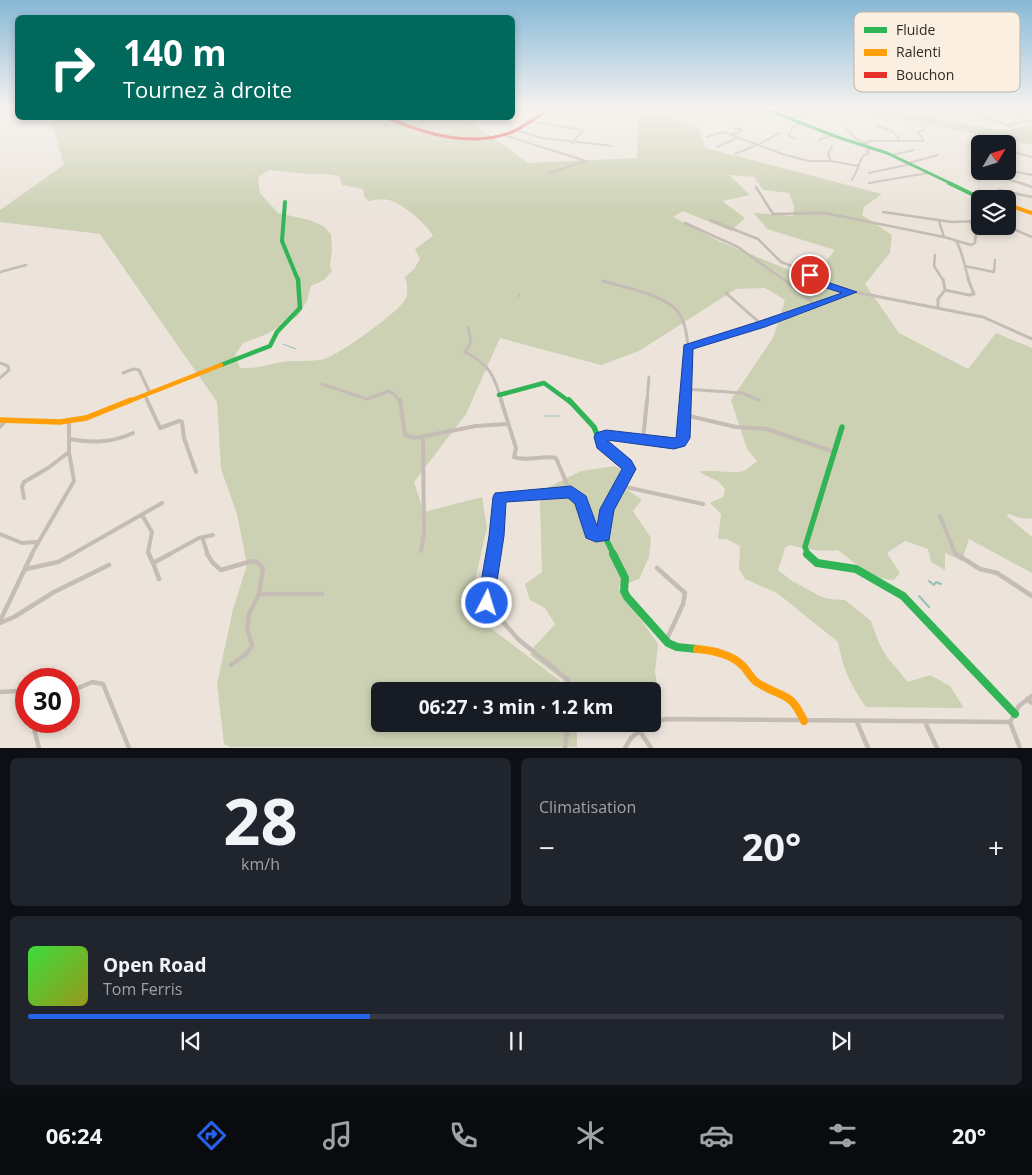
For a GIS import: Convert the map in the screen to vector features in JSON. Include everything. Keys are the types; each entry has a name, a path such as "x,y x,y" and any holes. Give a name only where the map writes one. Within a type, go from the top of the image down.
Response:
{"street":[{"path":"528,143 586,161 549,172"},
{"path":"581,143 612,146"},
{"path":"717,147 727,143"},
{"path":"751,143 809,161 860,166"},
{"path":"736,154 761,143"},
{"path":"859,143 910,164 971,194"},
{"path":"830,162 828,154 832,146"},
{"path":"852,180 863,156 869,153 868,151 871,148"},
{"path":"890,155 914,150"},
{"path":"1032,157 1013,152 1010,164 1015,172 1032,175"},
{"path":"869,173 910,164 938,155"},
{"path":"869,183 928,173"},
{"path":"1010,180 1032,187"},
{"path":"756,187 773,214 825,213 944,237 971,245 974,244 976,231 970,221 939,221 883,212"},
{"path":"1016,194 1032,197"},
{"path":"0,420 69,422 96,415 268,348 279,328 298,311 300,305 298,276 282,241 285,202"},
{"path":"1016,208 1032,213"},
{"path":"710,220 758,239 781,262 802,270 820,283 852,292 983,316 1032,339"},
{"path":"939,221 944,237"},
{"path":"685,223 734,245 754,257 798,293 816,305"},
{"path":"1016,230 1032,237"},
{"path":"945,290 974,294 964,266 960,246 956,241"},
{"path":"935,255 934,266 942,279 945,290"},
{"path":"964,266 994,272 994,260"},
{"path":"0,272 26,265"},
{"path":"600,437 606,435 674,444 680,442 683,438 685,415 688,347 687,332 673,307 639,292 604,281"},
{"path":"938,307 938,299 945,290"},
{"path":"688,347 761,325 852,292"},
{"path":"726,293 761,325"},
{"path":"468,327 471,342 465,352 482,361 490,371 516,448 514,457 520,459 551,456 556,458 571,492 581,500 592,533 596,536 604,535"},
{"path":"0,363 8,366 9,370 0,378"},
{"path":"123,373 134,369 139,370 160,428 179,421 182,422 184,438 196,472"},
{"path":"643,439 649,377"},
{"path":"499,395 544,383 574,406 600,437 601,444 629,467 621,486 605,513 604,535 624,578 624,591 627,597 666,641 677,647 717,651 743,666 745,672 760,685 794,701 804,722"},
{"path":"322,384 366,400 389,391 396,394 402,401 402,429 406,435 415,438 476,426 507,424"},
{"path":"685,389 742,393 759,400"},
{"path":"685,415 736,427 768,429 834,452"},
{"path":"0,427 6,420"},
{"path":"0,622 37,542 74,481 69,452 69,422"},
{"path":"842,427 805,547 808,556 817,563 856,568 903,596 1015,714"},
{"path":"69,440 110,442 120,440 133,433"},
{"path":"421,551 424,533 423,437"},
{"path":"24,498 22,487 24,482 48,468 69,452"},
{"path":"621,486 703,504"},
{"path":"568,682 518,639 490,607 486,599 497,536 500,497 571,492"},
{"path":"25,569 58,562 162,503"},
{"path":"142,515 152,535 148,552 159,578"},
{"path":"940,516 955,553 980,569 997,573 1032,596"},
{"path":"0,534 22,543 37,542"},
{"path":"153,563 202,536 214,535"},
{"path":"202,536 208,558 212,564 221,570 252,561 257,562 263,568 259,594 249,614 247,627 252,646 246,654 231,665"},
{"path":"0,622 14,617 54,592 109,565"},
{"path":"657,568 685,593 683,604 666,641"},
{"path":"259,594 322,594"},
{"path":"80,687 92,682 103,684 128,748"},
{"path":"0,692 15,692"},
{"path":"1010,722 1019,706 1030,697 1032,703"},
{"path":"661,720 1010,722"},
{"path":"857,722 868,748"},
{"path":"925,722 937,748"},
{"path":"1010,722 1020,748"},
{"path":"565,748 567,732"},
{"path":"625,748 637,732"},
{"path":"640,732 651,748"},
{"path":"35,733 39,748"}],"green space":[{"path":"57,143 500,143 528,163 637,158 638,143 703,143 705,148 882,194 864,207 862,215 892,235 890,253 865,284 899,333 968,369 996,333 1032,348 1032,519 1008,514 1007,516 1032,537 1032,573 969,539 962,561 945,553 945,570 931,562 928,549 905,541 887,553 900,573 894,580 871,574 838,550 814,550 790,545 785,548 778,570 792,581 820,596 829,599 845,600 871,621 879,643 887,657 908,682 930,675 950,686 964,708 866,707 848,676 838,642 777,593 745,579 739,569 740,546 726,539 718,539 721,514 710,503 723,497 725,489 719,482 699,472 739,472 746,470 757,461 747,449 731,400 773,338 785,300 765,288 736,289 639,351 601,365 500,338 466,414 414,482 424,512 482,497 487,528 468,611 560,682 371,682 371,732 577,732 577,747 230,747 224,744 217,684 233,609 247,565 237,514 221,469 217,402 100,234 0,222 0,210 64,165","holes":["270,170 339,176 342,185 363,189 364,196 368,201 389,200 401,205 420,220 430,231 433,236 415,249 420,259 414,269 405,277 407,286 405,300 391,314 354,342 324,359 286,361 240,368 235,355 243,343 267,334 298,316 307,301 311,286 324,280 332,271 330,265 332,250 331,234 323,226 310,220 278,213 260,193 258,177","729,175 754,177 763,190 789,193 794,206 793,216 754,213 767,229 835,250 825,262 815,266 822,272 801,275 721,242 673,217 683,211 731,231 745,218 722,201 750,195"]},
{"path":"615,466 621,470 616,482 642,500 633,511 651,538 649,557 639,579 618,587 658,644 655,672 657,682 564,682 530,655 534,647 555,624 545,608 530,600 525,584 542,572 540,503 547,488 581,471"}],"waterway":[{"path":"283,344 296,349"},
{"path":"545,416 559,416"},
{"path":"929,581 934,585 936,582 941,584"},
{"path":"919,596 929,607"}],"traffic: fast":[{"path":"855,143 887,153 971,194"},
{"path":"221,365 270,346 277,332 300,308 298,276 282,241 285,202"},
{"path":"499,395 544,383 560,393 579,409 594,427 601,444 629,467 605,513 604,535 625,578 624,591 627,597 668,643 677,647 697,649"},
{"path":"842,427 805,547 808,556 817,563 856,569 903,596 1015,714"}],"traffic: slow":[{"path":"1016,208 1032,213"},
{"path":"0,420 60,422 86,418 221,365"},
{"path":"697,649 717,651 743,666 746,673 757,683 792,700 798,707 804,721"}],"route":[{"path":"487,603 486,599 497,536 499,498 503,495 571,492 581,500 590,531 596,536 604,535 604,518 607,509 629,469 627,464 600,443 600,437 606,435 674,444 680,442 683,438 685,415 688,347 761,325 852,292 820,283 810,275"}]}
